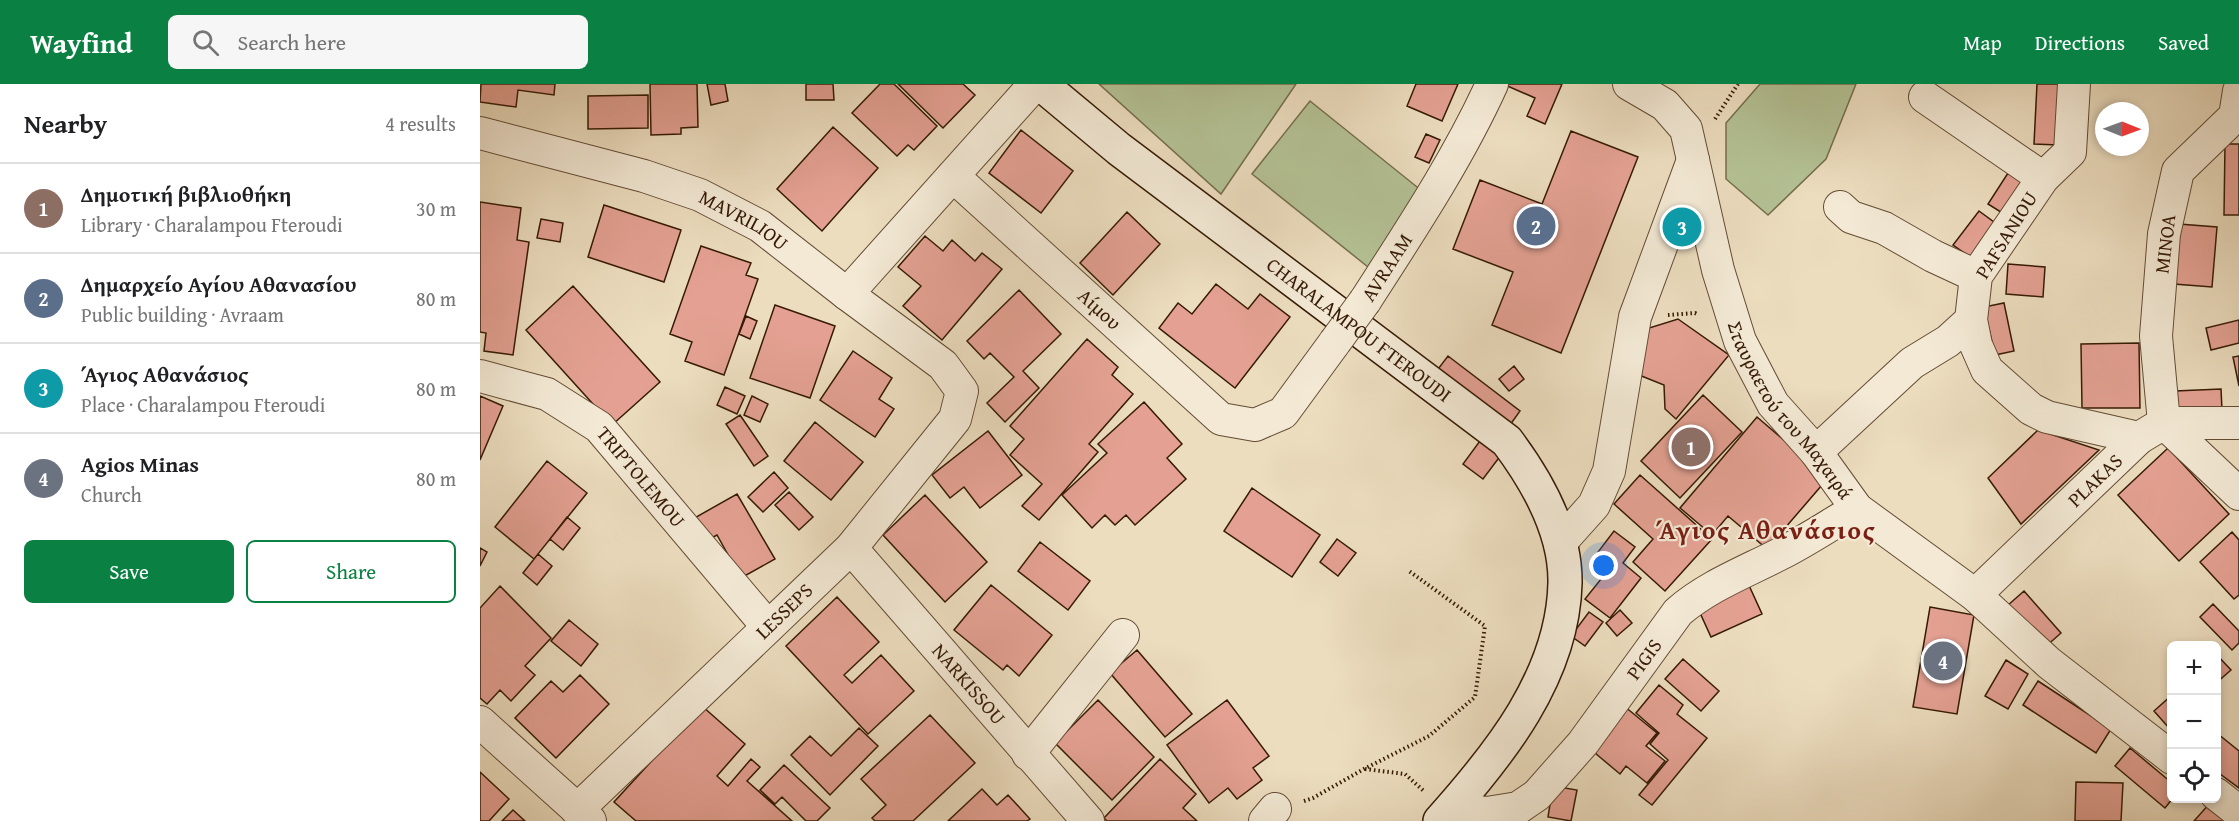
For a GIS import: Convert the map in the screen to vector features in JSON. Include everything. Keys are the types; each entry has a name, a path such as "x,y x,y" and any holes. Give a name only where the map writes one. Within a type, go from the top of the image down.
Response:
{"street":[{"path":"847,294 1035,84"},
{"name":"CHARALAMPOU FTEROUDI","path":"1041,84 1119,149 1508,441 1525,464 1544,499 1560,543 1565,582 1559,630 1544,673 1514,729 1446,814"},
{"name":"CHARALAMPOU FTEROUDI","path":"1072,84 1119,149"},
{"name":"AVRAAM","path":"1255,424 1283,413 1365,301 1403,242 1479,112 1492,84"},
{"name":"Σταυραετού του Μαχαιρά","path":"1629,84 1665,105 1686,129 1718,270 1740,341 1773,404 1816,452 1857,509 1975,595 2049,663 2167,754"},
{"name":"PAFSANIOU","path":"2074,84 2070,152 2043,178 1976,276 1971,320 1976,345 1987,370 2031,409 2047,417 2151,430"},
{"name":"MINOA","path":"2151,430 2164,234 2178,171 2235,116 2239,91"},
{"path":"1925,97 2043,178"},
{"name":"MAVRILIOU","path":"480,133 644,176 700,195 760,226 943,365 962,391"},
{"path":"1560,543 1594,505 1609,471 1635,317 1694,160"},
{"name":"Αίμου","path":"953,176 1221,419 1255,424"},
{"path":"1840,207 1851,218 1884,228 1933,256 1976,276"},
{"path":"1816,452 1912,363 1948,341 1971,320"},
{"name":"TRIPTOLEMOU","path":"480,376 547,394 599,427 768,627"},
{"name":"LESSEPS","path":"583,815 768,627 851,548 955,419 962,391"},
{"path":"2151,430 2239,423"},
{"path":"2151,430 2239,494"},
{"name":"PLAKAS","path":"1975,595 2151,430"},
{"name":"PIGIS","path":"1446,814 1487,813 1518,808 1537,795 1583,744 1678,612 1693,599 1782,554 1857,509"},
{"name":"NARKISSOU","path":"851,548 1088,821"},
{"path":"1028,753 1123,634"},
{"path":"480,722 583,815"},
{"path":"2221,797 2239,812"}],"path":[{"path":"1635,317 1695,313 1705,319"},
{"path":"1313,798 1429,736 1475,697 1485,626 1409,571"},
{"path":"1364,769 1405,774"}],"green space":[{"path":"1099,84 1296,84 1221,194"},
{"path":"1760,84 1856,84 1826,159 1768,215 1726,179 1726,123"},
{"path":"1310,101 1427,195 1368,267 1252,174"}],"building":[{"path":"481,84 555,84 554,95 518,90 516,107 480,102"},
{"path":"650,84 697,84 698,127 681,128 681,134 651,135"},
{"path":"707,84 725,84 728,101 711,105"},
{"path":"806,84 833,84 834,100 806,100"},
{"path":"880,84 894,84 937,126 914,150 908,145 897,156 852,113"},
{"path":"898,84 963,84 975,95 943,128"},
{"path":"1416,84 1458,84 1442,121 1407,106"},
{"path":"1503,84 1562,84 1545,124 1527,116 1535,98"},
{"path":"2037,84 2062,84 2058,145 2034,144"},
{"path":"648,95 648,128 588,129 588,96"},
{"path":"833,127 878,168 822,231 777,189"},
{"path":"1021,130 1073,171 1041,213 989,173"},
{"path":"1571,131 1638,157 1561,353 1492,325 1513,272 1453,249 1480,180 1542,204"},
{"path":"1426,134 1440,140 1429,163 1415,157"},
{"path":"2225,144 2239,144 2239,215 2224,215"},
{"path":"2008,173 2027,185 2007,216 1988,204"},
{"path":"480,202 521,208 517,240 529,242 513,355 484,351 486,333 480,332"},
{"path":"604,205 681,230 664,282 588,257"},
{"path":"1979,211 1998,225 1973,259 1953,245"},
{"path":"1127,212 1160,244 1113,295 1080,263"},
{"path":"541,219 563,223 560,242 537,238"},
{"path":"2179,224 2217,227 2212,287 2174,284"},
{"path":"925,236 943,251 952,240 975,261 982,253 1002,269 942,340 903,306 921,286 898,267"},
{"path":"701,246 751,263 746,275 758,279 724,375 685,361 692,342 670,334"},
{"path":"2008,264 2045,267 2043,297 2006,294"},
{"path":"1216,284 1248,309 1260,294 1290,317 1235,388 1159,328 1178,303 1192,314"},
{"path":"573,286 660,382 612,425 526,330"},
{"path":"1019,290 1061,334 1023,371 1039,388 1005,422 987,403 1014,377 990,353 984,359 967,341"},
{"path":"2004,303 2014,351 1995,355 1984,307"},
{"path":"775,305 835,326 810,398 750,378"},
{"path":"746,316 757,321 750,339 739,334"},
{"path":"1678,319 1729,355 1676,419 1665,409 1664,385 1639,375 1649,328"},
{"path":"2239,320 2239,343 2211,350 2206,328"},
{"path":"1087,339 1118,367 1112,375 1133,394 1089,444 1098,452 1039,520 1022,506 1042,484 1010,455 1024,439 1010,426"},
{"path":"2139,343 2140,408 2082,408 2081,344"},
{"path":"853,351 892,378 879,399 894,409 875,437 820,400"},
{"path":"1448,356 1520,411 1505,432 1513,439 1483,479 1463,464 1480,441 1419,394"},
{"path":"2239,356 2239,386 2233,357"},
{"path":"1514,366 1524,379 1509,391 1499,379"},
{"path":"725,387 745,396 737,414 717,405"},
{"path":"2221,389 2222,410 2176,412 2175,391"},
{"path":"1703,395 1742,432 1680,498 1641,461"},
{"path":"480,396 503,406 480,460"},
{"path":"752,396 768,404 760,422 744,415"},
{"path":"1144,402 1182,444 1167,458 1186,479 1135,525 1126,515 1115,525 1105,515 1092,528 1062,495 1107,453 1098,444"},
{"path":"740,415 768,456 754,466 726,424"},
{"path":"1757,417 1828,478 1767,549 1728,516 1712,535 1680,508"},
{"path":"815,422 863,462 831,500 784,461"},
{"path":"2038,430 2099,450 2021,524 1988,478"},
{"path":"988,431 1022,475 980,508 964,487 950,498 932,475"},
{"path":"2168,448 2229,514 2179,561 2118,495"},
{"path":"547,461 587,493 534,559 495,527"},
{"path":"774,472 788,488 763,512 748,497"},
{"path":"1640,475 1712,539 1665,591 1633,562 1653,539 1614,504"},
{"path":"1252,488 1320,535 1292,577 1224,531"},
{"path":"789,492 813,517 799,530 775,505"},
{"path":"737,494 775,559 741,578 717,535 704,542 691,520"},
{"path":"925,495 987,562 945,602 883,535"},
{"path":"567,517 580,528 563,550 550,539"},
{"path":"1614,531 1635,547 1623,563 1641,578 1610,618 1585,599 1613,564 1598,552"},
{"path":"2232,532 2239,540 2239,595 2234,599 2200,562"},
{"path":"1337,539 1356,553 1338,576 1320,562"},
{"path":"1040,542 1090,581 1068,610 1018,571"},
{"path":"480,548 487,552 480,566"},
{"path":"538,554 552,566 537,585 523,573"},
{"path":"1747,581 1762,614 1711,637 1696,604"},
{"path":"991,585 1052,635 1019,676 1007,665 1003,670 954,630"},
{"path":"500,586 551,638 525,666 535,675 511,701 500,690 487,704 480,698 480,608"},
{"path":"2024,591 2061,633 2044,648 2007,606"},
{"path":"837,597 879,642 844,675 852,683 881,655 914,691 868,734 786,646"},
{"path":"2213,604 2239,631 2239,643 2232,650 2200,617"},
{"path":"1930,607 1974,615 1957,714 1913,707"},
{"path":"1620,610 1632,623 1617,636 1606,623"},
{"path":"1589,612 1603,622 1585,646 1571,636"},
{"path":"569,620 598,644 581,666 551,641"},
{"path":"1137,650 1192,714 1165,737 1110,673"},
{"path":"1683,659 1719,691 1701,711 1665,679"},
{"path":"2221,659 2231,670 2221,679"},
{"path":"2006,660 2028,674 2008,709 1985,696"},
{"path":"580,675 609,704 556,758 515,718 551,681 563,692"},
{"path":"2038,681 2111,729 2096,753 2023,705"},
{"path":"1659,685 1683,705 1677,714 1707,738 1652,805 1639,795 1668,760 1650,744 1659,733 1636,713"},
{"path":"2167,699 2167,726 2154,711"},
{"path":"1098,700 1154,757 1112,800 1055,743"},
{"path":"1227,700 1269,756 1253,768 1262,780 1237,799 1228,788 1209,803 1167,745"},
{"path":"702,706 745,744 717,776 728,786 751,759 760,767 747,781 792,821 636,821 614,802"},
{"path":"1624,706 1657,733 1646,746 1665,761 1647,783 1626,766 1620,774 1589,748"},
{"path":"930,715 975,763 913,821 875,821 872,818 886,805 861,779"},
{"path":"859,728 878,746 830,795 791,755 810,736 831,756"},
{"path":"2221,736 2239,751 2239,788 2221,775"},
{"path":"2130,748 2167,779 2167,803 2169,803 2165,808 2115,766"},
{"path":"1160,759 1196,794 1183,808 1197,821 1107,821 1104,818"},
{"path":"784,765 830,808 817,821 806,821 782,797 775,804 760,790"},
{"path":"480,772 509,799 489,821 480,821"},
{"path":"2076,782 2123,783 2121,821 2075,821"},
{"path":"1553,786 1577,790 1571,821 1548,817"},
{"path":"982,789 997,805 1008,795 1030,819 1027,821 948,821"},
{"path":"2210,803 2228,821 2194,821"},
{"path":"513,810 525,821 502,821"}],"place":[{"name":"Δημαρχείο Αγίου Αθανασίου","path":"1536,226"},
{"name":"Άγιος Αθανάσιος","path":"1682,227"},
{"name":"Δημοτική βιβλιοθήκη","path":"1691,447"},
{"name":"Agios Minas","path":"1943,661"}],"district":[{"name":"Άγιος Αθανάσιος","path":"1766,530"}]}
